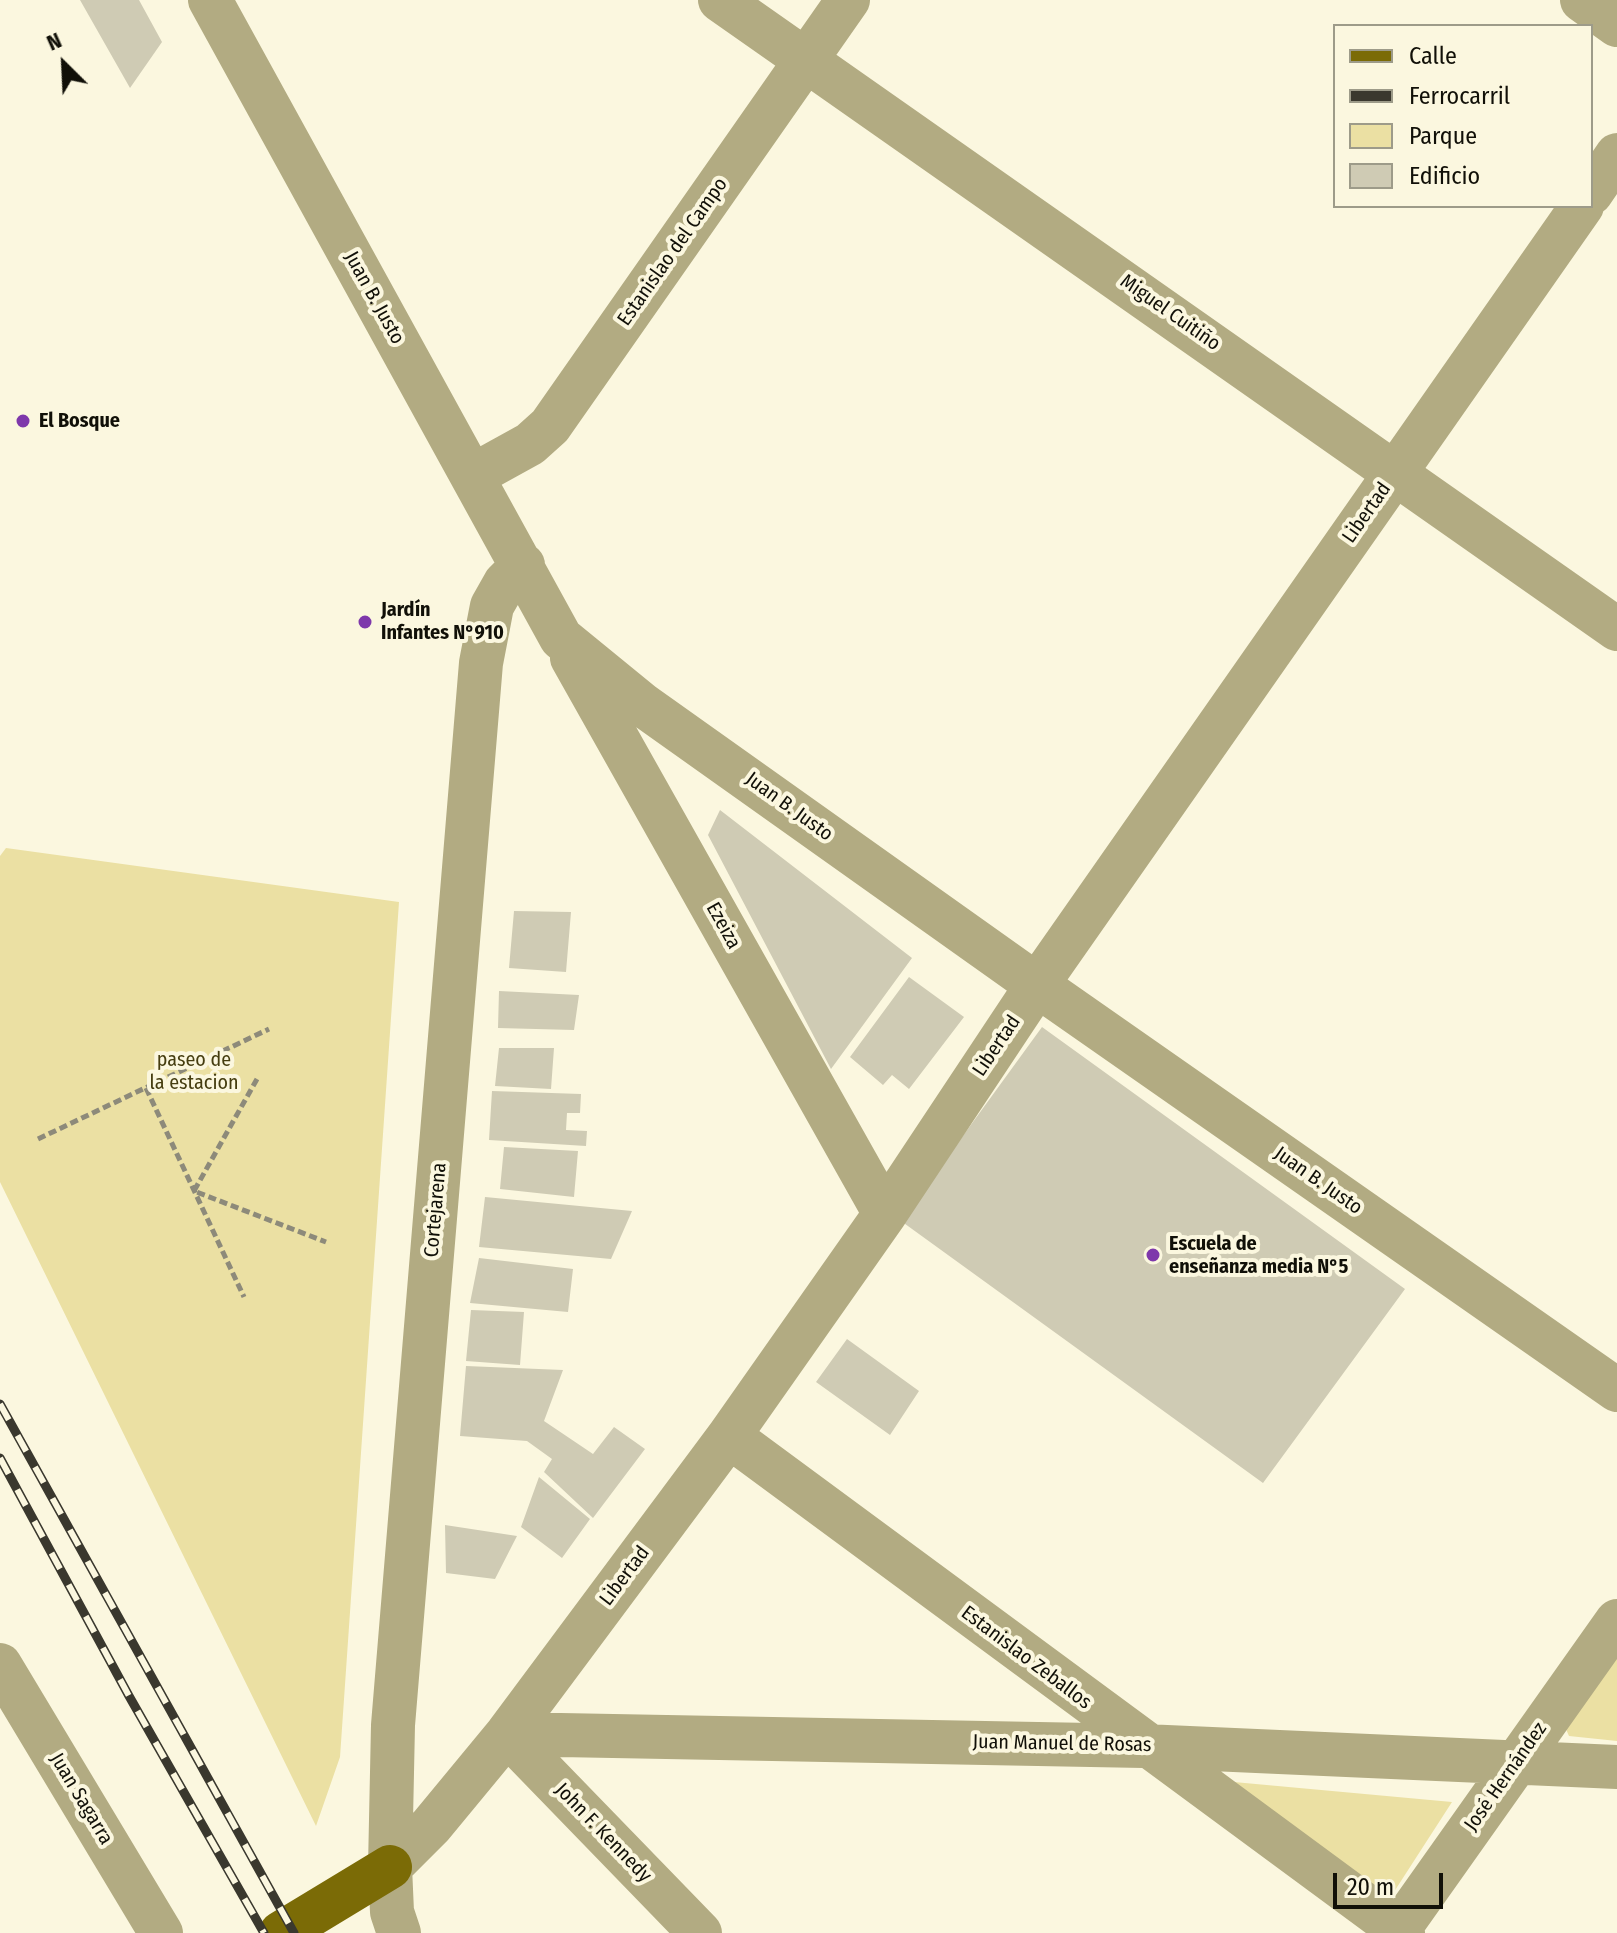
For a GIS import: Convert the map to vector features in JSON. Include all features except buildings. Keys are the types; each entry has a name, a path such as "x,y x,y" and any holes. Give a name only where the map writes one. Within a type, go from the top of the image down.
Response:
{"main road":[{"path":"281,1933 390,1867"}],"street":[{"name":"Juan B. Justo","path":"210,0 561,638 643,705 1617,1390"},
{"name":"Miguel Cuitiño","path":"720,0 1617,629"},
{"name":"Estanislao del Campo","path":"472,476 530,444 550,426 848,0"},
{"path":"1582,0 1617,25"},
{"path":"1593,190 1617,155"},
{"name":"Libertad","path":"390,1867 431,1826 507,1734 729,1436 885,1214 1037,985 1581,208"},
{"name":"Cortejarena","path":"399,1933 392,1912 390,1867 394,1709 481,663 492,606 505,583 523,565"},
{"name":"Ezeiza","path":"561,638 885,1214"},
{"name":"Estanislao Zeballos","path":"729,1436 1399,1932"},
{"name":"José Hernández","path":"1399,1932 1617,1621"},
{"name":"Juan Sagarra","path":"0,1665 161,1933"},
{"name":"Juan Manuel de Rosas","path":"507,1734 1144,1746 1617,1767"},
{"name":"John F. Kennedy","path":"507,1734 700,1933"}],"path":[{"path":"38,1139 269,1029"},
{"path":"194,1191 257,1079"},
{"path":"146,1088 244,1297"},
{"path":"194,1191 326,1242"}],"green space":[{"name":"paseo de la estacion","path":"6,848 399,902 340,1757 316,1826 0,1182 0,856"},
{"path":"1617,1651 1617,1741 1569,1736 1565,1727"},
{"path":"1223,1781 1452,1802 1390,1898"}],"railway":[{"path":"0,1404 294,1933"},
{"path":"0,1458 129,1696 264,1933"}],"place":[{"name":"El Bosque","path":"23,421"},
{"name":"Jardín Infantes N°910","path":"365,622"},
{"name":"Escuela de enseñanza media N°5","path":"1153,1255"}]}
